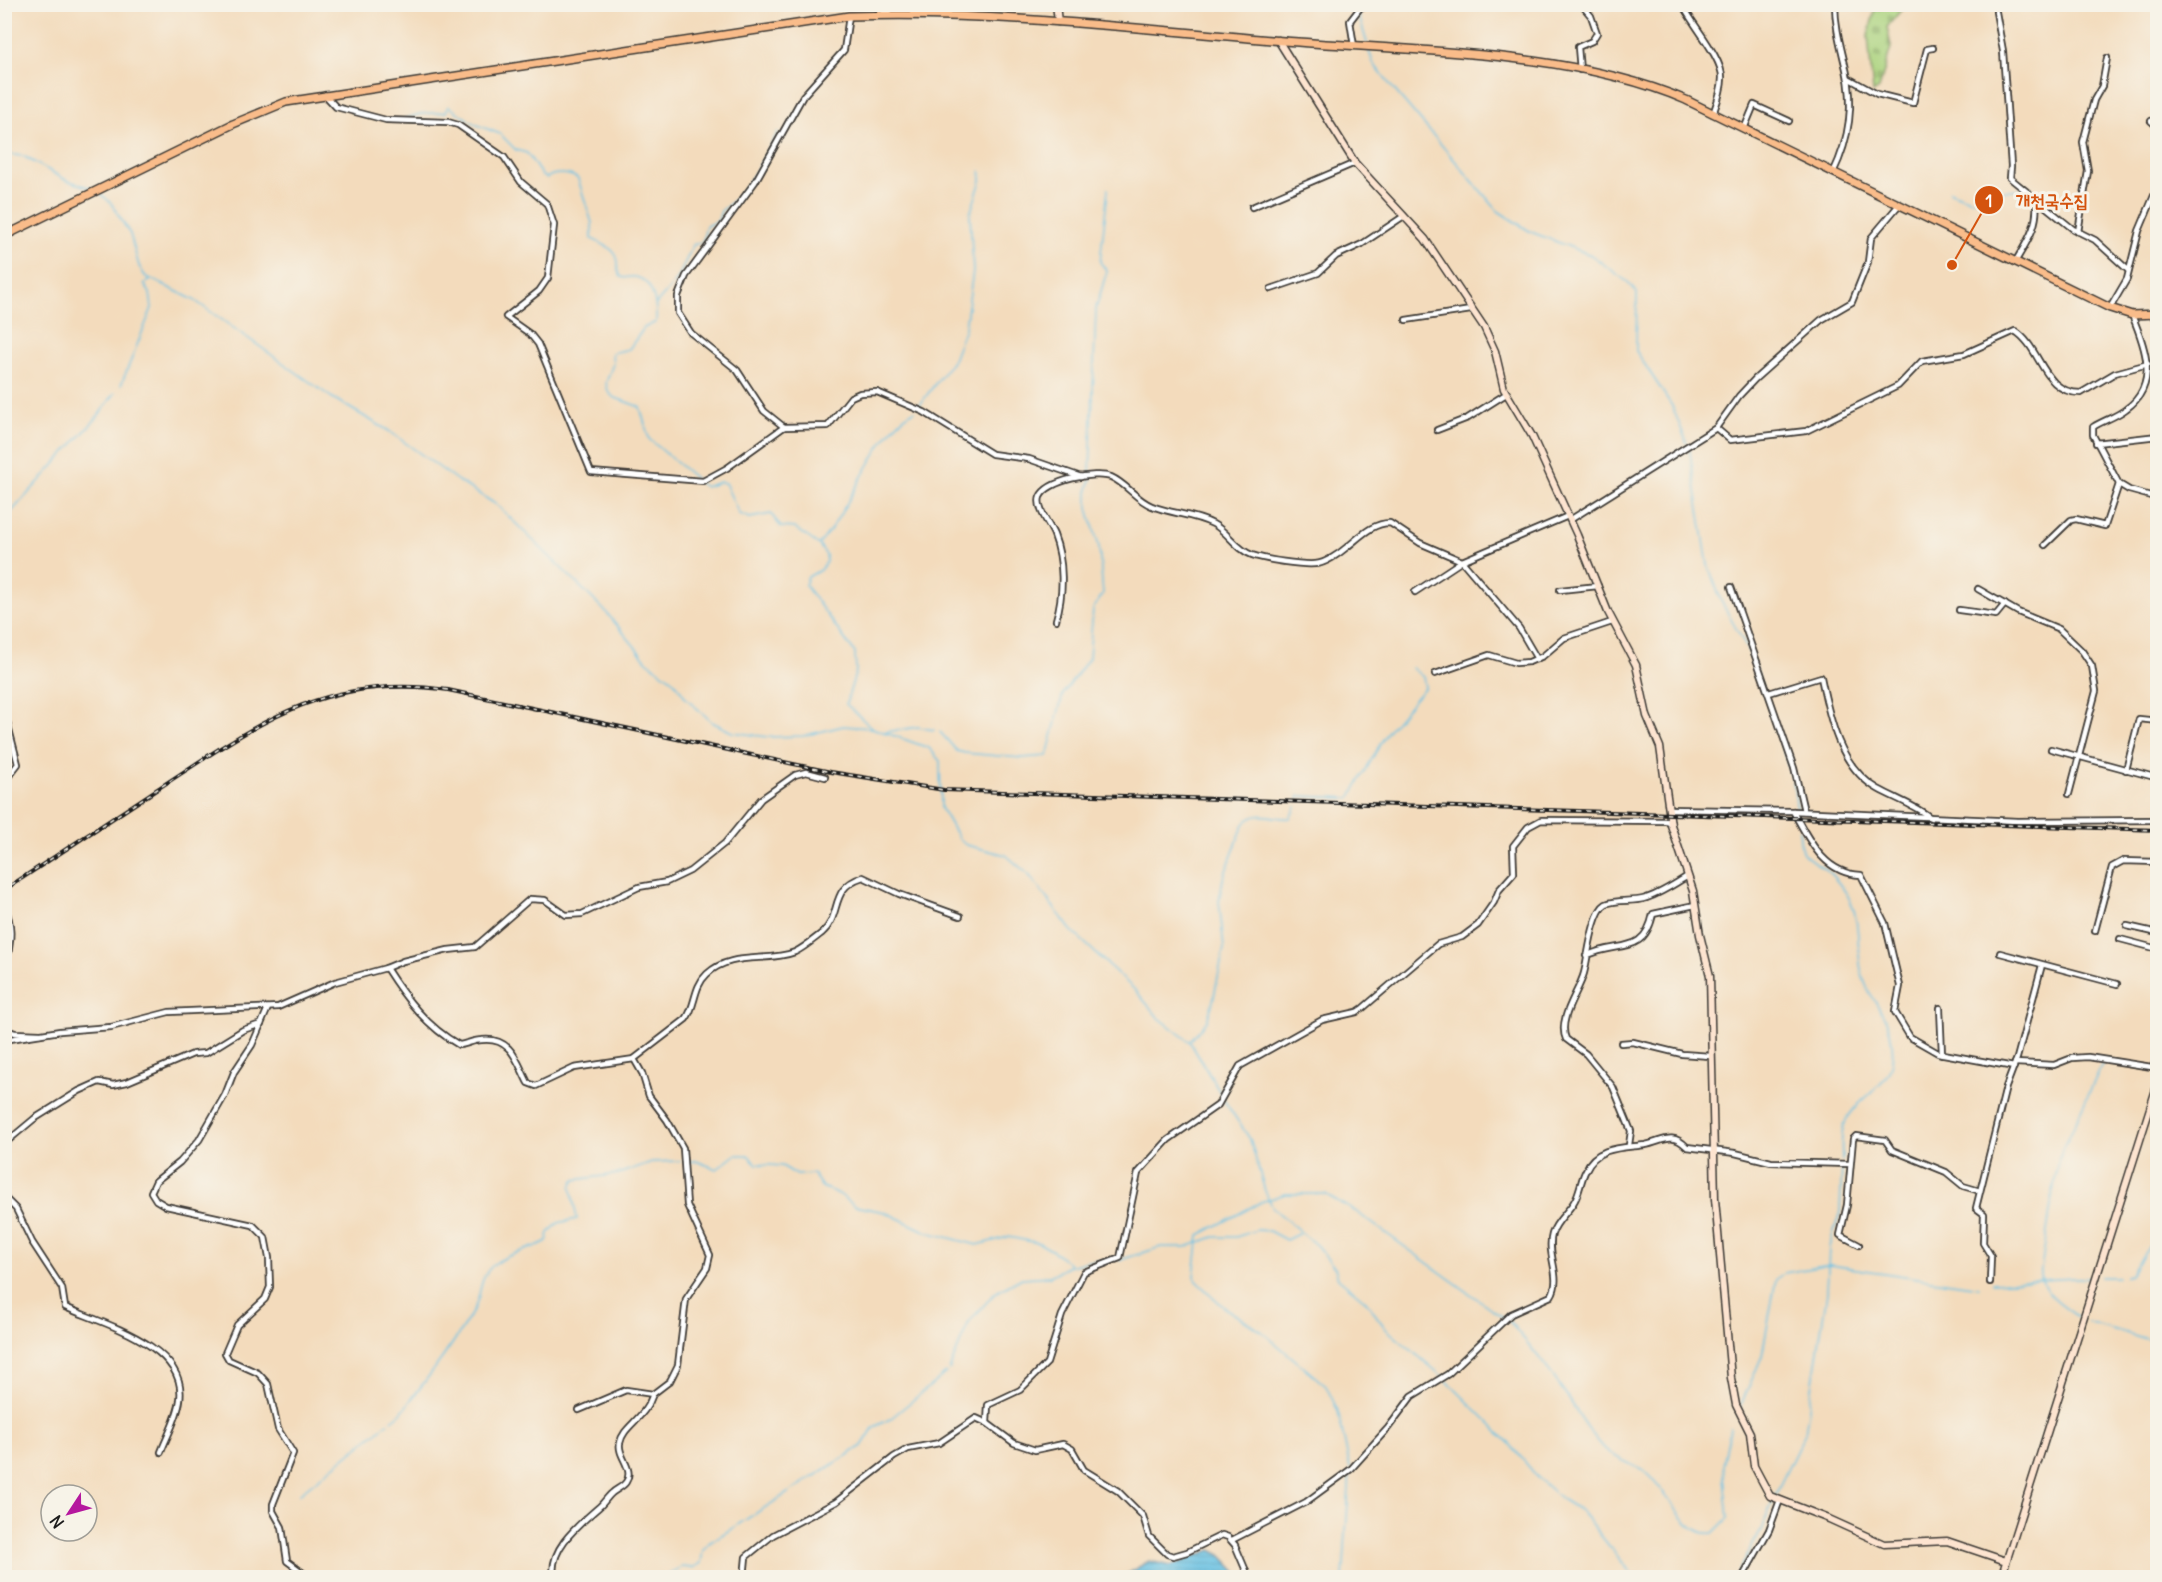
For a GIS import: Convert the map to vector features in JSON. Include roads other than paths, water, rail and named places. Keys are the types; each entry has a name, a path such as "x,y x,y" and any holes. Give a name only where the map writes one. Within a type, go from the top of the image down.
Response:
{"main road":[{"path":"4,236 272,107 325,95 849,16 894,15 1058,22 1496,58 1580,70 1662,90 2110,308 2132,315 2157,315"}],"street":[{"path":"870,4 894,15"},
{"path":"1056,4 1058,22"},
{"path":"1357,47 1350,21 1360,8 1368,4"},
{"path":"1580,70 1578,47 1592,41 1597,33 1591,16 1581,4"},
{"path":"1682,4 1694,27 1720,63 1722,78 1713,114"},
{"path":"1833,173 1849,134 1848,78 1838,39 1835,4"},
{"path":"1996,12 2005,73 2010,178 2078,232 2095,240 2128,270"},
{"path":"784,427 764,411 737,370 691,333 678,313 678,296 686,276 755,182 803,96 844,50 849,16"},
{"path":"1278,40 1355,163 1428,244 1492,343 1506,394 1532,436 1612,622 1636,665 1647,716 1660,747 1671,825 1688,876 1710,976 1715,1199 1733,1396 1750,1433 1752,1462 1763,1487 1770,1496 1884,1544 1947,1541 2006,1561"},
{"path":"1848,78 1877,94 1912,103 1927,49 1934,48"},
{"path":"2078,232 2088,171 2083,141 2094,100 2102,86 2107,58"},
{"path":"325,95 336,107 386,120 448,122 458,125 504,157 521,182 547,204 554,225 548,278 539,291 506,317 530,334 538,344 591,472 703,481 727,468 784,427 828,426 851,397 860,393 877,392 924,412 992,454 1029,459 1081,477"},
{"path":"1744,129 1754,105 1789,121"},
{"path":"2151,121 2157,127"},
{"path":"1252,207 1355,163"},
{"path":"2110,308 2127,279 2139,231 2157,186"},
{"path":"2015,262 2033,229 2037,211 2035,198"},
{"path":"2151,205 2157,203"},
{"path":"1415,592 1462,561 1569,518 1716,428 1739,396 1755,379 1821,320 1852,302 1868,262 1871,238 1898,206"},
{"path":"1271,289 1318,273 1336,256 1362,244 1404,216"},
{"path":"1406,320 1471,310"},
{"path":"2132,315 2146,350 2148,364 2144,388 2133,404 2093,427 2096,443 2120,484 2129,490 2157,498"},
{"path":"1716,428 1730,440 1806,431 1898,386 1922,361 1964,354 1996,342 2010,331 2020,334 2032,347 2049,379 2076,393 2081,393 2106,377 2135,365 2148,364"},
{"path":"1437,430 1468,418 1506,394"},
{"path":"2096,443 2157,436"},
{"path":"1056,620 1063,591 1058,549 1039,502 1043,493 1053,485 1081,477 1104,475 1115,479 1149,505 1212,523 1245,552 1257,556 1317,564 1347,548 1368,530 1387,523 1420,543 1462,561 1519,628 1537,658"},
{"path":"2045,545 2071,520 2076,519 2105,526 2120,484"},
{"path":"1560,590 1598,586"},
{"path":"1731,587 1794,768 1804,811"},
{"path":"1978,589 2025,616 2059,629 2082,651 2092,666 2096,691 2070,794"},
{"path":"1959,610 1996,615 2005,604"},
{"path":"4,616 8,627 4,643"},
{"path":"1435,674 1489,655 1516,663 1537,658 1547,654 1564,638 1612,622"},
{"path":"1769,693 1821,677 1835,735 1856,768 1877,789 1909,803 1931,818"},
{"path":"4,710 18,764 4,782"},
{"path":"2126,770 2139,719 2157,721"},
{"path":"2051,749 2157,778"},
{"path":"4,1040 60,1031 111,1027 169,1012 268,1008 292,1002 335,982 432,953 475,947 530,899 545,900 561,914 571,916 593,909 639,887 674,879 713,855 761,799 795,775 806,772 825,777"},
{"path":"1669,809 1804,811 2018,821 2157,820"},
{"path":"1793,811 1813,845 1830,866 1844,873 1861,875 1885,923 1900,986 1895,1012 1910,1037 1942,1054 2014,1065 2054,1065 2072,1058 2088,1057 2157,1068"},
{"path":"987,1423 988,1405 1020,1390 1047,1363 1064,1309 1084,1272 1120,1258 1138,1173 1168,1140 1218,1105 1240,1066 1322,1020 1357,1012 1438,944 1462,937 1478,925 1494,902 1499,890 1514,873 1513,846 1534,823 1546,820 1589,819 1667,821 1671,825"},
{"path":"2095,931 2112,867 2123,861 2157,862"},
{"path":"1629,1145 1631,1131 1613,1087 1586,1054 1564,1035 1574,996 1584,973 1589,940 1606,904 1647,898 1688,876"},
{"path":"386,968 413,1006 436,1030 459,1045 491,1039 506,1045 516,1055 531,1085 540,1085 574,1068 634,1059 686,1019 690,1014 696,988 712,970 737,959 791,953 803,948 831,925 837,898 845,887 857,879 863,877 891,891 960,915"},
{"path":"1586,956 1640,941 1650,930 1653,915 1695,905"},
{"path":"4,907 10,918 12,934 4,983"},
{"path":"2127,926 2157,933"},
{"path":"2120,939 2157,949"},
{"path":"2000,953 2117,984"},
{"path":"1990,1282 1991,1256 1983,1243 1984,1214 1976,1208 2006,1087 2042,965"},
{"path":"268,1008 199,1140 180,1162 156,1181 151,1192 156,1200 166,1206 252,1224 265,1237 269,1258 270,1287 265,1299 237,1325 225,1353 229,1360 258,1373 268,1384 278,1429 293,1453 290,1467 276,1493 273,1511 282,1527 287,1561 310,1578"},
{"path":"1940,1008 1942,1054"},
{"path":"4,1144 52,1107 86,1087 99,1082 113,1085 127,1082 193,1054 206,1053 243,1030 261,1024"},
{"path":"4,1029 15,1034 43,1035"},
{"path":"1621,1043 1634,1042 1682,1054 1710,1056"},
{"path":"554,1578 554,1563 566,1539 626,1482 628,1473 620,1454 620,1442 624,1432 645,1412 653,1394 670,1381 678,1365 686,1299 707,1268 710,1255 687,1205 683,1148 667,1120 649,1096 642,1073 634,1059"},
{"path":"2001,1578 2157,1083"},
{"path":"1859,1245 1840,1235 1847,1205 1854,1137 1879,1138 1887,1142 1892,1150 1946,1172 1963,1186 1980,1191"},
{"path":"1232,1540 1306,1502 1351,1470 1388,1428 1412,1396 1448,1374 1512,1314 1551,1296 1555,1285 1550,1251 1553,1229 1575,1199 1584,1172 1593,1158 1615,1148 1647,1144 1666,1138 1682,1142 1687,1147 1771,1162 1850,1164"},
{"path":"4,1197 16,1209 26,1232 62,1288 65,1307 133,1335 150,1346 169,1364 178,1382 181,1397 161,1452"},
{"path":"579,1410 626,1390 653,1394"},
{"path":"744,1578 744,1560 749,1553 773,1535 836,1502 886,1462 908,1449 945,1440 971,1419 987,1423 1014,1443 1035,1450 1063,1444 1072,1449 1084,1470 1118,1491 1143,1516 1149,1536 1167,1554 1173,1556 1192,1550 1222,1535 1232,1540 1249,1578"},
{"path":"1742,1578 1769,1530 1780,1500"}],"water":[{"path":"1211,1550 1221,1555 1242,1577 1122,1577 1149,1561 1171,1566"}],"waterway":[{"path":"1358,13 1367,43"},
{"path":"1369,51 1373,63 1391,86 1498,211 1531,232 1591,255 1629,283 1637,293 1636,351 1672,406 1687,443"},
{"path":"404,119 420,114 446,112 448,106 475,124 500,134 516,150 527,153 542,176 547,178 562,174 578,179 592,223 592,239 613,251 618,261 618,272 621,277 635,277 646,283 653,295 656,309 656,322 644,328 629,349 612,353 613,364 606,383 608,391 613,397 640,407 649,439 696,479"},
{"path":"656,304 677,280 693,245 703,241 706,226 718,221 721,211 739,195 760,165 778,132"},
{"path":"4,154 23,156 66,180 94,189"},
{"path":"918,407 953,360 965,328 973,271 970,214 981,181 981,171"},
{"path":"1090,473 1096,308 1107,271 1100,262 1108,189"},
{"path":"1949,191 1972,200 1984,194 2018,189 2033,200"},
{"path":"100,193 111,203 130,234 139,266 145,276 194,300 331,397 389,431 458,481 497,505 605,611 647,661 675,682 686,698 712,722 732,732 768,737 803,736 843,726 872,728 929,748 940,761 941,808 959,839 966,845 1006,855 1029,875 1071,930 1136,991 1158,1017 1190,1042 1221,1094"},
{"path":"121,385 152,308 150,293 144,284 151,280"},
{"path":"4,520 95,420 115,393"},
{"path":"819,544 830,531 877,451 902,419 915,411"},
{"path":"1689,447 1708,565 1721,601 1749,652 1760,680 1793,780 1798,817"},
{"path":"940,732 957,751 965,753 1022,758 1047,756 1063,694 1089,658 1093,609 1103,594 1099,547 1088,508 1088,489 1091,479"},
{"path":"699,483 705,487 720,482 725,483 739,514 750,518 771,514 781,527 795,528 819,545 826,555 826,562 820,570 808,577 805,585 855,653 856,671 846,704 871,727"},
{"path":"1298,799 1299,796 1350,798 1387,732 1425,687 1423,677 1412,668"},
{"path":"885,732 918,727 934,730"},
{"path":"1190,1041 1207,1021 1213,1001 1224,948 1219,901 1223,879 1243,826 1247,820 1258,816 1290,818 1296,807"},
{"path":"1799,828 1803,853 1831,874 1850,899 1856,919 1863,978 1884,1016 1890,1032 1893,1051 1891,1066 1886,1077 1851,1113 1844,1125 1842,1161"},
{"path":"2078,1317 2048,1292 2041,1277 2041,1269 2058,1161 2103,1062"},
{"path":"1223,1099 1250,1139 1265,1191 1273,1208 1317,1246 1335,1268 1338,1278 1365,1300 1386,1329 1442,1376 1510,1444 1539,1479 1562,1499 1581,1511 1635,1578"},
{"path":"687,1162 696,1161 717,1169 735,1155 748,1155 757,1164 782,1166 797,1175 813,1174 822,1187 839,1194 855,1206 885,1212 927,1232 977,1245 1008,1237 1039,1243 1058,1254 1071,1266"},
{"path":"392,1420 401,1413 473,1311 484,1276 492,1266 505,1258 547,1241 549,1233 558,1223 577,1219 571,1187 574,1180 618,1174 652,1162 681,1161"},
{"path":"1775,1495 1805,1433 1827,1293 1829,1247 1840,1212 1842,1166"},
{"path":"1350,1468 1338,1411 1326,1386 1261,1331 1225,1308 1196,1281 1194,1276 1199,1235 1261,1202 1285,1194 1325,1194 1355,1211 1504,1318"},
{"path":"1120,1260 1161,1247 1186,1247 1214,1237 1236,1237 1257,1230 1269,1231 1286,1240 1300,1233"},
{"path":"2125,1277 2130,1275 2158,1233"},
{"path":"949,1370 969,1322 995,1293 1022,1278 1050,1276 1067,1267 1089,1261 1106,1261"},
{"path":"1740,1407 1762,1356 1776,1279 1784,1273 1830,1265 1979,1287"},
{"path":"1992,1283 2092,1277"},
{"path":"2100,1277 2118,1277"},
{"path":"1508,1320 1552,1374 1588,1429 1605,1449 1615,1457 1649,1475 1686,1521 1703,1533 1713,1533 1728,1518 1723,1466 1730,1429"},
{"path":"2087,1322 2158,1342"},
{"path":"664,1578 681,1567 693,1568 701,1563 703,1550 709,1543 862,1446 874,1427 890,1419 946,1373"},
{"path":"299,1494 388,1423"},
{"path":"1343,1578 1350,1471"},
{"path":"1735,1578 1762,1528 1773,1501"}],"railway":[{"path":"4,890 259,725 292,709 327,697 364,689 404,687 448,690 831,772 944,790 2158,830"}],"place":[{"name":"개천국수집","path":"1952,265"}]}
